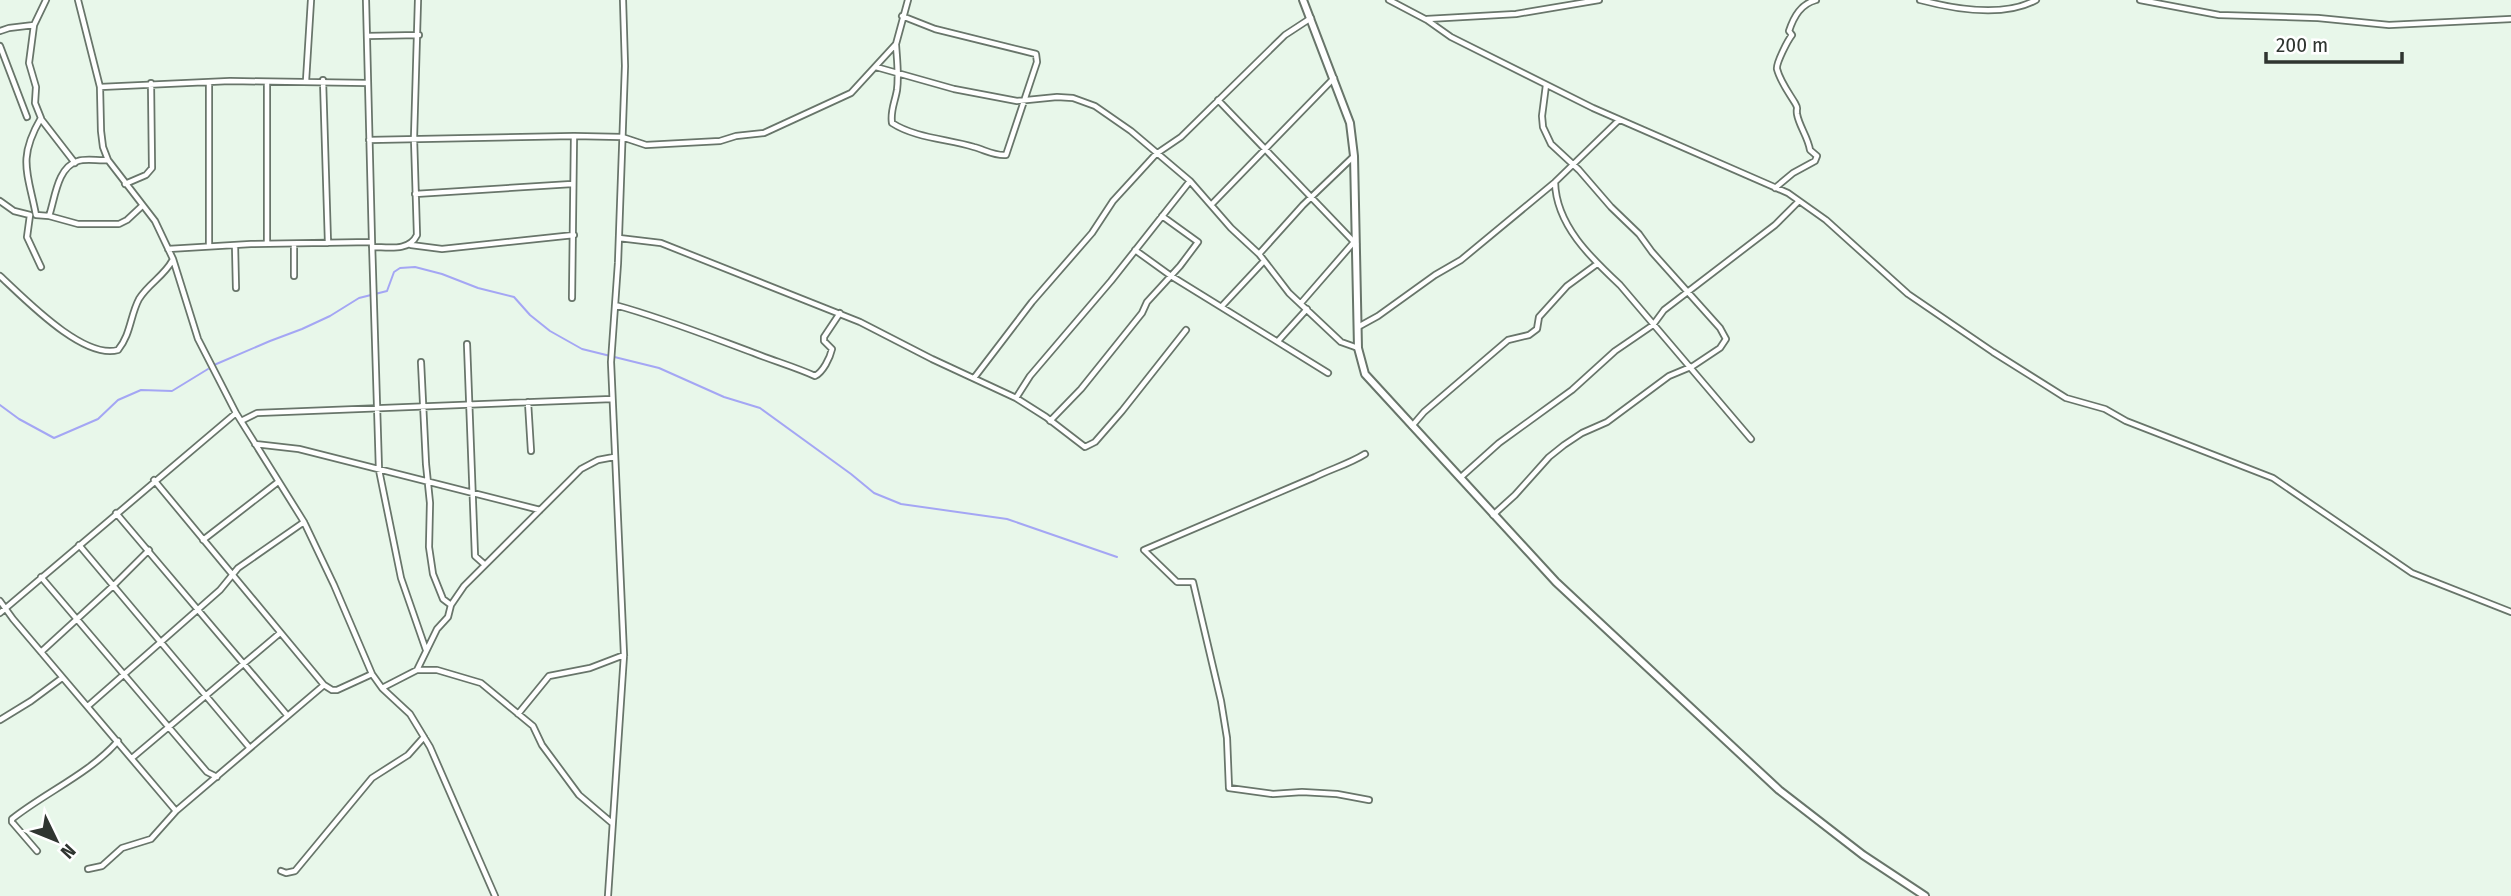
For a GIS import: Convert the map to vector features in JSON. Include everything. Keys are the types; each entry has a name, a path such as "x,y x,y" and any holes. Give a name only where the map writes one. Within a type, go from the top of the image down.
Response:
{"street":[{"path":"46,0 34,25 29,62 36,87 35,103 41,118 75,163"},
{"path":"78,0 100,87 103,147 108,160 155,221 173,259 198,339 240,421 304,522 372,674 382,688 410,714 424,737 495,896"},
{"path":"306,81 311,0"},
{"path":"366,0 379,470 401,578 426,650"},
{"path":"410,245 417,235 414,138 418,0"},
{"path":"608,896 624,655 611,362 619,238 625,66 623,0"},
{"path":"902,16 935,29 1036,54 1037,62 1008,153 1003,156 996,155 894,125 891,115 897,91 896,44 902,16 908,0"},
{"path":"1303,0 1350,122 1354,156 1358,348 1365,374 1556,582 1779,790 1863,855 1925,896"},
{"path":"1389,0 1427,20 1451,37 1546,85 1619,120 1776,188 1799,201 1826,220 1908,294 2066,398 2105,409 2126,421 2273,478 2413,573 2511,612"},
{"path":"1427,20 1516,14 1599,0"},
{"path":"1776,188 1793,173 1815,161 1817,156 1810,150 1797,108 1777,69 1778,58 1787,47 1792,34 1789,31 1794,17 1807,3 1816,0"},
{"path":"1920,0 1995,11 2025,6 2036,0"},
{"path":"2140,0 2219,15 2318,18 2389,26 2511,19"},
{"path":"974,378 1032,302 1092,233 1113,201 1156,154 1181,137 1285,35 1311,18"},
{"path":"0,31 9,27 34,25"},
{"path":"367,36 419,35"},
{"path":"369,140 574,136 622,137 646,145 720,141 764,133 851,93 896,44"},
{"path":"0,46 27,117"},
{"path":"875,67 954,89 1017,102 1057,97 1083,100 1112,117 1190,181 1231,228 1259,254 1289,292 1341,342 1358,348"},
{"path":"1212,204 1334,77"},
{"path":"100,87 151,83 323,80 368,83"},
{"path":"323,80 327,243"},
{"path":"267,82 267,244"},
{"path":"125,184 146,175 152,168 151,83"},
{"path":"209,83 209,247"},
{"path":"1493,515 1564,445 1582,433 1601,426 1669,376 1691,367 1720,348 1726,340 1720,328 1639,234 1551,144 1543,127 1542,116 1546,85"},
{"path":"1219,100 1355,243"},
{"path":"41,118 30,137 25,156 33,215 27,237 41,267"},
{"path":"1358,327 1461,260 1555,182 1619,120"},
{"path":"572,299 574,136"},
{"path":"1259,254 1311,197 1354,156"},
{"path":"49,216 61,178 75,163 108,160"},
{"path":"1016,398 1030,376 1190,181"},
{"path":"1555,182 1556,201 1563,220 1597,264 1620,285 1751,439"},
{"path":"415,194 572,184"},
{"path":"0,201 14,211 78,224 119,224 142,206"},
{"path":"1460,479 1499,443 1572,390 1615,351 1653,325 1664,310 1775,225 1799,201"},
{"path":"1050,421 1081,389 1142,313 1147,302 1198,242 1162,216"},
{"path":"169,249 327,243 410,245 442,249 573,235"},
{"path":"619,238 660,243 840,313 1016,398 1083,447 1089,447 1122,411 1186,330"},
{"path":"1301,303 1355,243"},
{"path":"294,276 295,244"},
{"path":"235,245 236,288"},
{"path":"1135,250 1171,276 1328,373"},
{"path":"0,276 57,327 109,352 121,347 129,334 139,299 165,273 173,259"},
{"path":"1221,306 1264,261"},
{"path":"1411,427 1424,412 1508,340 1529,335 1537,329 1539,317 1567,286 1597,264"},
{"path":"615,305 691,329 815,376 830,356 832,349 824,341 824,337 840,313"},
{"path":"1278,341 1307,309"},
{"path":"467,344 475,556 484,564"},
{"path":"421,362 430,503 429,547 433,573 443,599 451,606"},
{"path":"240,421 257,413 612,399"},
{"path":"528,402 531,451"},
{"path":"0,612 236,413"},
{"path":"254,444 299,449 540,510"},
{"path":"1365,454 1353,462 1341,464 1315,478 1144,550 1177,582 1193,582 1206,645 1214,663 1223,713 1229,789 1273,794 1337,794 1369,800"},
{"path":"417,670 437,629 448,617 451,606 464,586 484,564 581,469 598,460 614,457"},
{"path":"154,480 324,684 337,691 372,674"},
{"path":"203,540 278,482"},
{"path":"116,513 287,715"},
{"path":"88,706 197,611 251,557 304,522"},
{"path":"79,545 248,747"},
{"path":"41,652 149,550"},
{"path":"41,577 207,772 216,777"},
{"path":"0,601 13,620 176,811"},
{"path":"132,758 280,633"},
{"path":"517,714 549,676 590,668 624,655"},
{"path":"382,688 417,670 433,669 475,680 537,732 542,745 579,794 612,823"},
{"path":"0,720 62,678"},
{"path":"88,869 100,867 122,848 151,839 176,811 324,684"},
{"path":"281,871 295,872 372,778 408,755 424,737"},
{"path":"37,851 12,819 43,796 85,771 118,741"}],"waterway":[{"path":"214,365 302,329 359,298 387,291 394,272 400,268 415,267 514,297 530,315 550,331 582,349 659,368 724,397 760,408 874,493 901,504 1007,519 1117,557"},
{"path":"0,405 54,438 98,419 118,400 141,390 172,391 208,369"}]}
